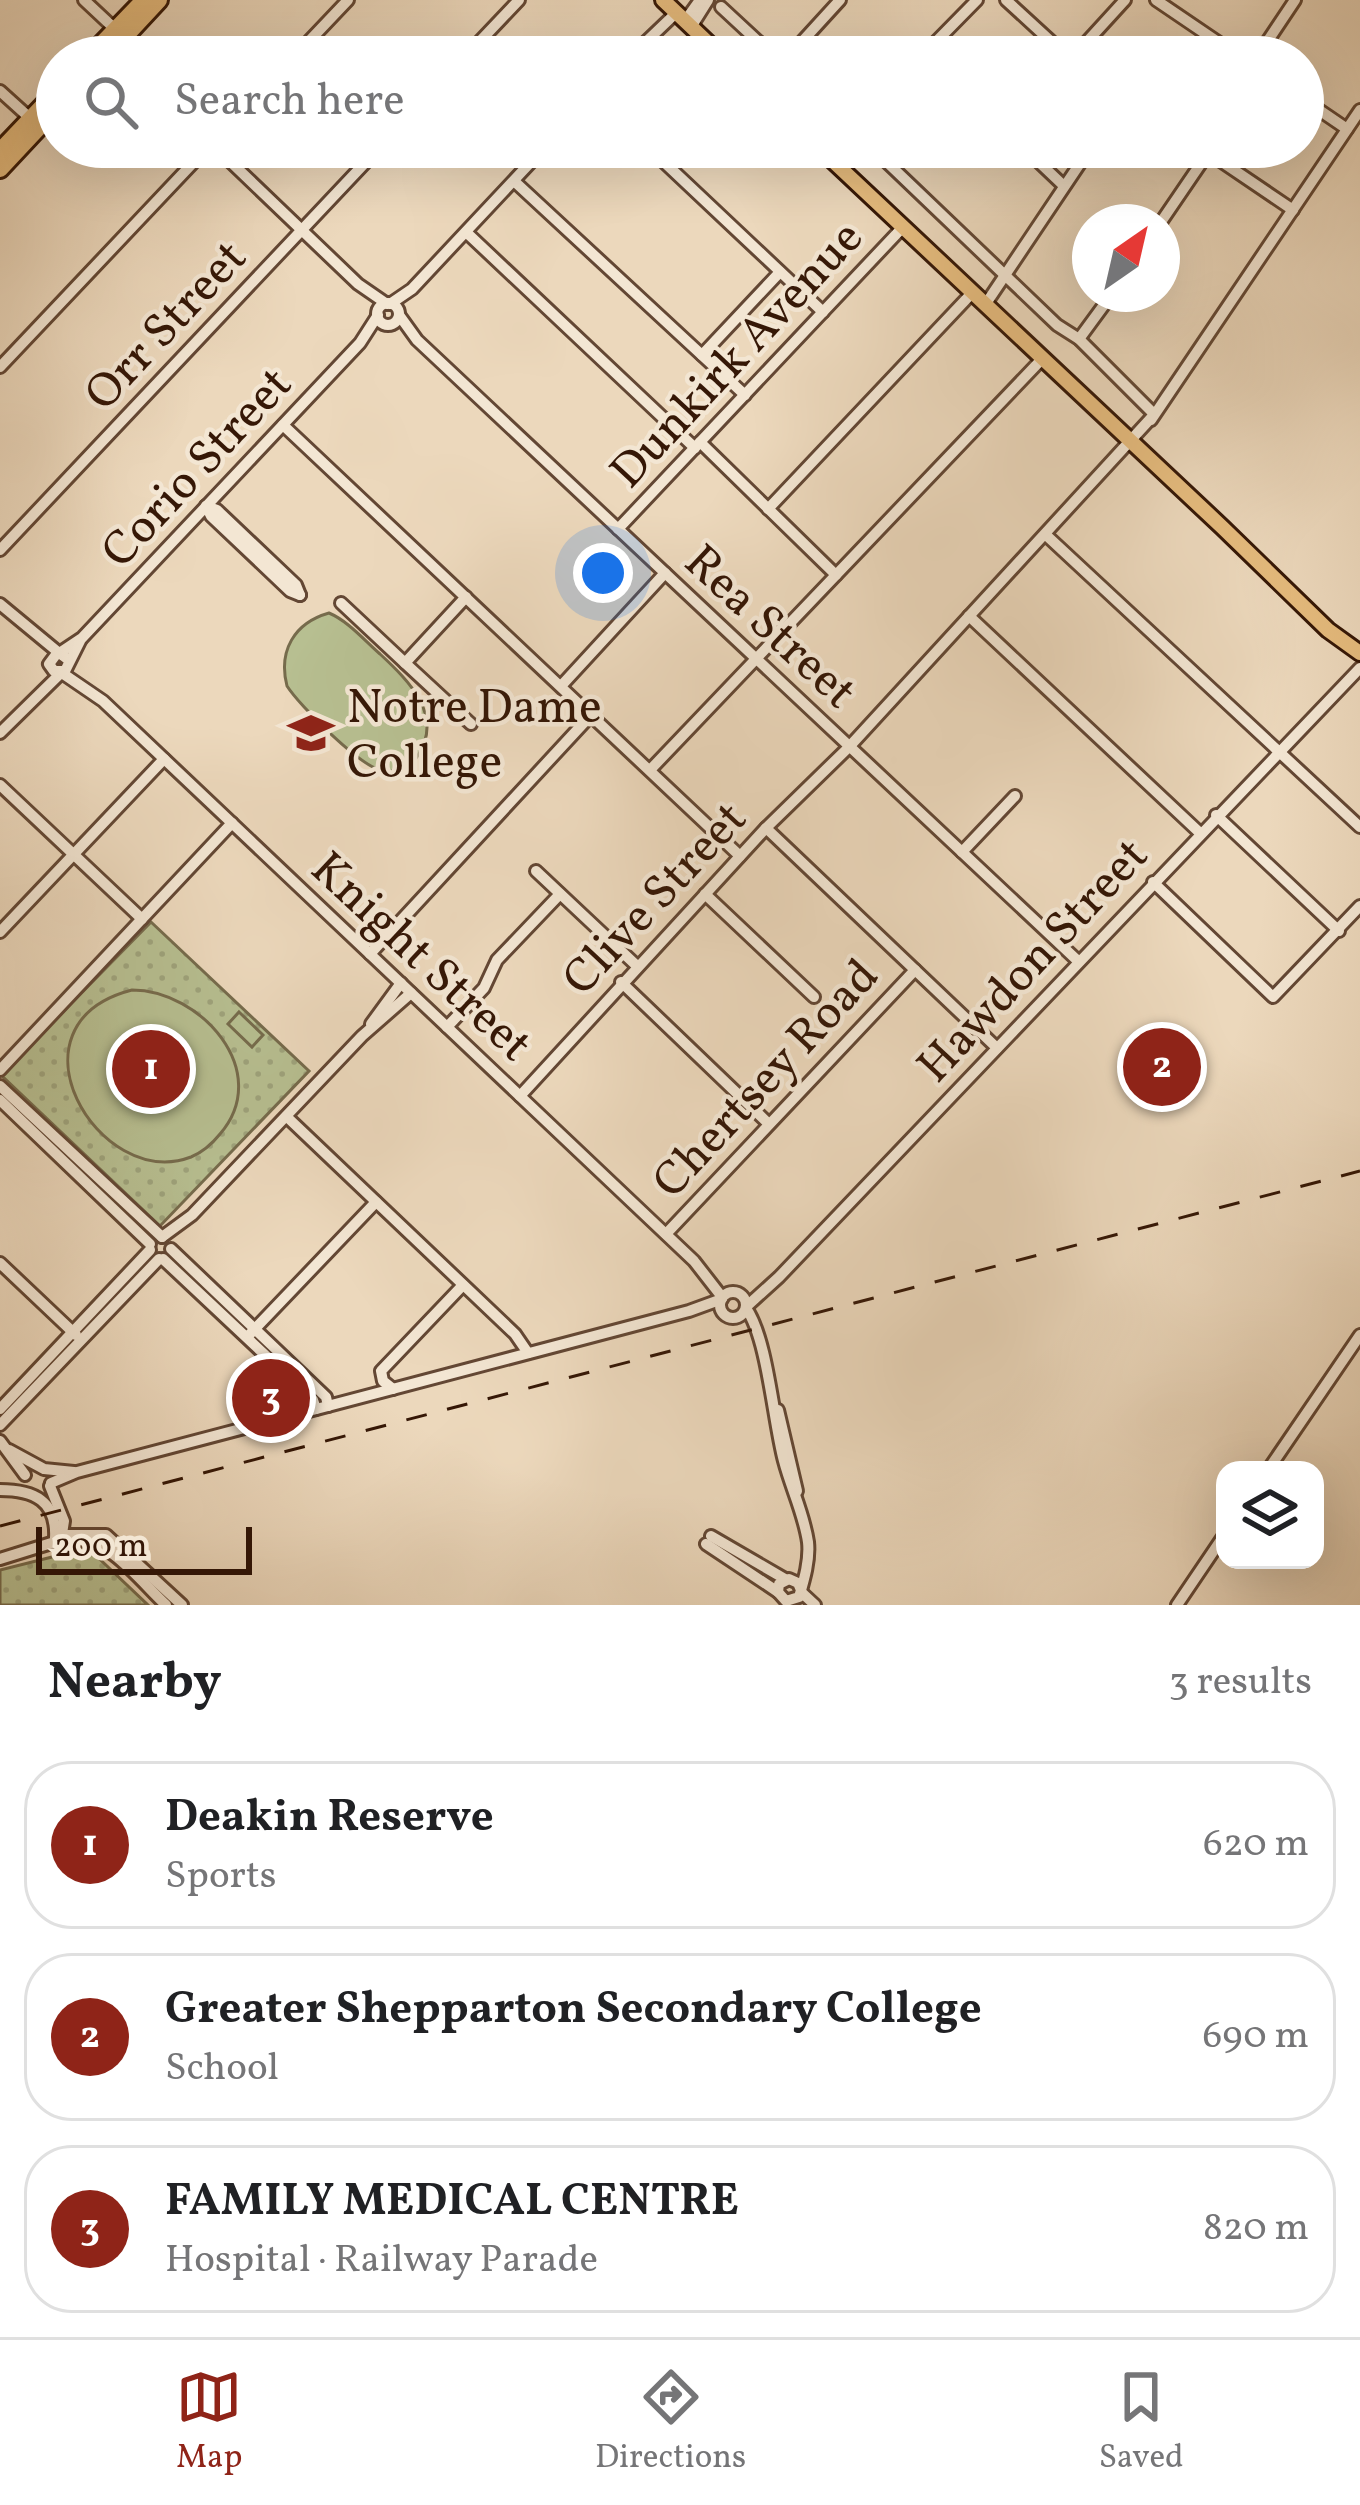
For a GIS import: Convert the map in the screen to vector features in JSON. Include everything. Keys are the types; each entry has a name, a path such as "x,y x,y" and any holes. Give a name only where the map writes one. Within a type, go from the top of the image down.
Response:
{"highway":[{"path":"121,36 144,0"},
{"path":"124,36 159,0"},
{"path":"0,152 35,123"},
{"path":"0,169 35,123"}],"main road":[{"path":"677,14 701,36"},
{"path":"846,168 1265,572 1360,654"},
{"path":"1222,527 1342,632 1360,640"}],"street":[{"path":"84,0 107,36"},
{"path":"314,36 347,0"},
{"path":"485,36 519,0"},
{"path":"651,36 704,0"},
{"path":"807,36 840,0"},
{"path":"943,36 976,0"},
{"path":"1006,0 1047,36"},
{"path":"1091,36 1125,0"},
{"path":"1156,0 1170,4 1212,36"},
{"path":"1271,36 1295,0"},
{"path":"721,7 752,36"},
{"path":"0,91 35,123"},
{"name":"Clive Street","path":"1324,164 1360,110"},
{"path":"1324,113 1347,129"},
{"path":"0,368 192,168"},
{"name":"Rea Street","path":"235,168 1078,961"},
{"name":"Orr Street","path":"0,550 360,168"},
{"name":"Corio Street","path":"0,733 82,638 526,168"},
{"path":"670,168 823,312"},
{"path":"894,168 1068,334 1079,338 1153,416"},
{"path":"1045,168 1064,186"},
{"path":"985,305 1076,168"},
{"path":"1172,204 1193,168"},
{"path":"1231,168 1293,210"},
{"name":"Clive Street","path":"518,1094 1132,444 1321,168"},
{"path":"514,181 745,395"},
{"name":"Dunkirk Avenue","path":"618,529 903,227"},
{"path":"466,232 836,575"},
{"path":"702,355 780,272"},
{"path":"768,508 972,293"},
{"path":"1079,338 1098,312"},
{"path":"650,770 1042,359"},
{"path":"283,425 740,856"},
{"path":"206,506 233,525 296,585 300,595 226,531 206,506"},
{"path":"1046,535 1360,827"},
{"path":"561,686 665,573"},
{"path":"405,663 466,597"},
{"path":"341,603 471,724"},
{"name":"Knight Street","path":"0,604 729,1295"},
{"path":"969,616 1200,833"},
{"name":"Hawdon Street","path":"1336,689 1360,654"},
{"name":"Hawdon Street","path":"740,1312 779,1277 1360,668"},
{"path":"370,954 591,715"},
{"path":"0,932 164,759"},
{"path":"0,785 142,919"},
{"path":"962,852 1015,796"},
{"path":"1216,815 1339,931"},
{"path":"0,1070 232,824"},
{"path":"766,828 997,1048"},
{"path":"536,871 637,966"},
{"path":"1153,882 1273,997 1360,906"},
{"path":"447,1027 484,988 497,959 560,894"},
{"path":"705,894 814,998"},
{"name":"Chertsey Road","path":"666,1234 915,970"},
{"path":"622,982 769,1124"},
{"path":"0,1425 77,1336 406,988"},
{"path":"0,1086 322,1407"},
{"path":"0,1100 161,1247"},
{"path":"287,1118 520,1339 529,1353"},
{"path":"251,1334 376,1202"},
{"path":"0,1263 77,1336"},
{"name":"Hawdon Street","path":"77,1472 689,1311 761,1288 779,1277"},
{"path":"393,1389 382,1381 381,1371 464,1285"},
{"path":"740,1312 721,1310 729,1295 740,1312 747,1323 759,1346 805,1529 808,1558 789,1598"},
{"path":"689,1311 740,1312"},
{"path":"1274,1461 1360,1335"},
{"path":"0,1409 77,1336"},
{"path":"5,1445 42,1468 77,1472"},
{"path":"5,1445 33,1493 49,1507 59,1537"},
{"path":"0,1490 42,1468"},
{"path":"42,1468 61,1510 59,1537"},
{"path":"0,1490 45,1492 50,1484 77,1472"},
{"path":"789,1598 787,1579 800,1564 805,1529"},
{"path":"0,1558 59,1537 106,1535 182,1605"},
{"path":"59,1537 96,1542 166,1605"},
{"path":"789,1598 798,1583 709,1540 789,1598 815,1605"},
{"path":"1177,1605 1216,1547"}],"green space":[{"path":"329,613 391,664 420,700 427,727 425,742 414,761 402,768 384,771 361,760 287,686 285,661 292,640 306,624"},
{"path":"151,922 309,1071 160,1226 1,1075"},
{"path":"132,990 158,994 204,1019 222,1038 234,1061 239,1085 235,1110 214,1141 191,1157 156,1161 124,1150 97,1129 77,1099 68,1067 72,1035 93,1008"},
{"path":"239,1012 263,1035 252,1047 228,1024"},
{"path":"88,1548 148,1605 0,1605 0,1570"}],"railway":[{"path":"0,1526 1360,1171"}],"place":[{"name":"Notre Dame College","path":"311,733"},
{"name":"Greater Shepparton Secondary College","path":"1162,1067"},
{"name":"Deakin Reserve","path":"151,1069"},
{"name":"FAMILY MEDICAL CENTRE","path":"271,1398"}]}
